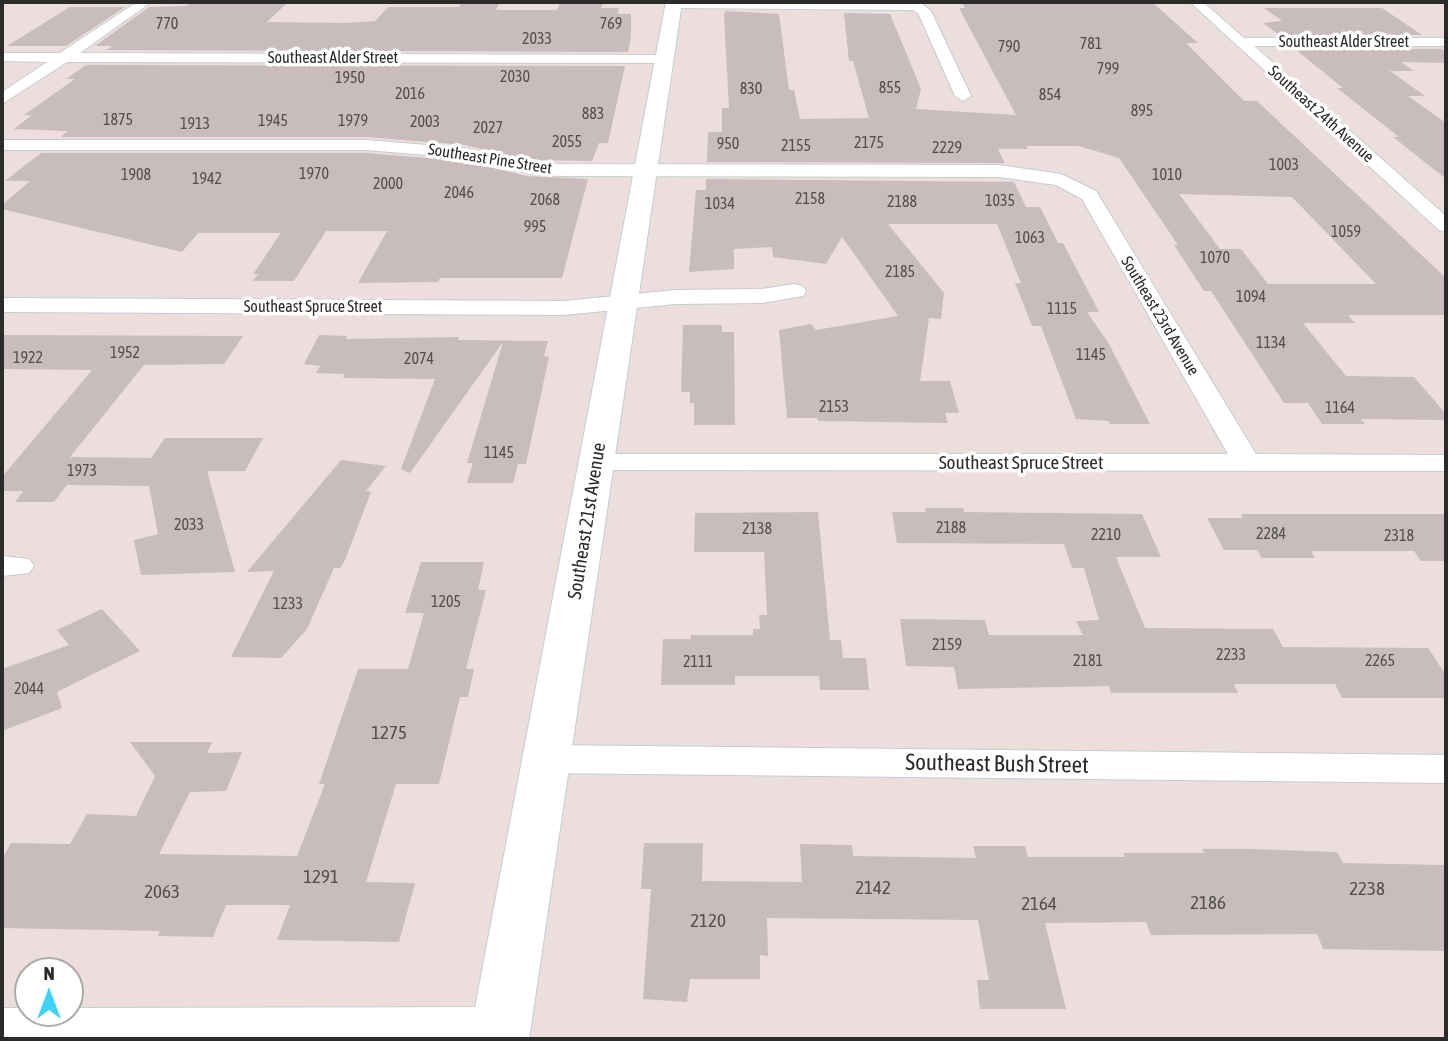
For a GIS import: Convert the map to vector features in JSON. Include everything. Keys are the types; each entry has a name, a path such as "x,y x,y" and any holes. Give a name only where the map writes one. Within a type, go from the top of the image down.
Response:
{"street":[{"path":"2,99 145,2"},
{"name":"Southeast 24th Avenue","path":"1196,2 1446,226"},
{"path":"674,3 916,6 924,11 963,96"},
{"name":"Southeast 21st Avenue","path":"500,1034 674,3"},
{"name":"Southeast Alder Street","path":"1241,42 1446,42"},
{"name":"Southeast Alder Street","path":"2,57 664,59"},
{"name":"Southeast Pine Street","path":"2,145 422,148 464,153 527,168 645,172 999,171 1061,180"},
{"name":"Southeast 23rd Avenue","path":"1061,180 1088,195 1247,463"},
{"name":"Southeast Spruce Street","path":"2,305 564,308 677,297 762,296 795,291"},
{"name":"Southeast Spruce Street","path":"597,462 1446,463"},
{"name":"Southeast Bush Street","path":"547,760 1446,769"},
{"path":"2,1030 500,1034"}],"building":[{"path":"192,2 288,2 267,22 345,23 375,21 388,7 459,7 462,2 500,2 496,10 557,10 560,3 603,4 601,8 619,8 618,14 631,14 631,37 628,52 106,50 113,46 95,46 149,7 186,6"},
{"path":"1048,2 1152,2 1198,43 1186,43 1244,101 1257,101 1446,278 1446,315 1348,315 1355,323 1303,323 1346,376 1414,377 1446,414 1446,420 1361,419 1365,424 1322,424 1308,403 1284,403 1211,291 1204,291 1174,245 1178,245 1119,158 1079,146 1026,146 1028,149 998,149 1005,163 707,162 708,132 722,132 722,108 729,108 724,15 726,11 779,14 789,90 794,90 800,119 869,118 853,61 849,61 844,13 890,14 921,89 916,109 1016,115 959,8 965,8 963,4 1050,4","holes":["1179,194 1292,197 1376,284 1268,284 1241,249 1220,249"]},
{"path":"70,7 125,7 66,46 7,46"},
{"path":"1264,8 1382,8 1422,35 1279,35 1263,23 1282,21"},
{"path":"1295,49 1441,49 1446,52 1446,63 1401,62 1414,71 1390,71 1425,96 1408,96 1446,123 1446,179 1393,137 1399,137 1337,88 1343,88"},
{"path":"86,65 625,66 608,143 599,143 592,161 527,160 465,145 366,137 61,137 68,131 14,129 32,115 24,115 75,79 66,79"},
{"path":"41,153 366,153 464,161 527,176 588,179 562,278 440,278 438,282 358,283 387,231 326,231 294,281 253,281 258,274 253,274 281,233 198,233 182,252 2,209 2,205 30,181 5,181"},
{"path":"706,179 1014,182 1026,207 1040,207 1058,243 1063,243 1099,312 1087,312 1109,344 1150,424 1110,424 1109,421 1076,419 1041,326 1032,326 1015,283 1021,283 997,224 888,224 944,293 941,319 929,318 920,381 950,381 959,413 945,413 948,423 787,418 779,330 811,324 816,330 898,316 842,237 826,264 773,257 772,247 734,249 734,269 689,272 696,190 706,190"},
{"path":"683,325 722,325 722,332 734,332 735,425 694,425 694,403 690,403 690,392 681,392"},
{"path":"2,335 243,336 224,364 144,365 70,457 151,458 165,438 263,438 245,471 207,471 235,572 141,575 134,540 158,534 149,486 67,485 54,502 15,502 23,491 2,491 2,477 92,370 2,369"},
{"path":"319,335 347,336 346,339 459,337 458,340 548,341 544,356 549,357 526,464 518,464 513,483 467,483 473,463 467,463 503,342 410,473 401,469 435,379 343,378 345,374 316,373 320,366 304,364"},
{"path":"341,460 386,466 366,491 371,492 345,560 340,568 334,568 307,629 281,658 231,657 274,571 247,572"},
{"path":"925,508 963,508 964,512 1142,514 1161,557 1116,557 1145,628 1273,629 1283,647 1428,648 1446,675 1446,698 1342,698 1335,684 1234,684 1238,693 1111,693 1109,686 958,689 954,667 906,666 900,619 985,620 989,635 1083,635 1076,621 1099,620 1084,568 1072,568 1064,544 897,543 892,512 926,512"},
{"path":"818,512 830,640 841,640 843,658 866,658 869,690 820,690 819,676 735,676 735,685 661,685 663,639 691,639 691,635 753,635 753,629 760,629 759,615 767,615 764,552 694,552 695,513"},
{"path":"1241,514 1446,514 1446,561 1421,561 1414,551 1311,551 1315,558 1262,558 1257,550 1224,550 1207,518 1243,518"},
{"path":"421,562 484,562 478,590 486,590 466,669 474,669 468,697 460,697 439,784 396,784 366,882 415,883 399,942 277,940 290,905 226,905 213,937 158,936 160,931 2,928 2,859 11,843 70,844 87,814 136,816 155,776 130,742 212,742 207,753 242,752 226,791 190,792 159,854 297,856 325,784 319,784 358,669 408,669 424,613 405,613"},
{"path":"102,609 140,651 57,692 62,708 2,731 2,669 69,645 57,630"},
{"path":"644,843 703,843 702,881 802,882 800,844 852,845 853,856 976,858 973,846 1025,846 1028,857 1125,857 1123,853 1204,853 1202,849 1252,849 1337,852 1343,863 1446,865 1446,951 1323,949 1317,934 1151,935 1146,922 1045,923 1066,1009 980,1009 977,980 989,980 978,920 767,918 768,956 760,955 760,979 690,979 687,1002 643,999 651,889 641,889"}]}
